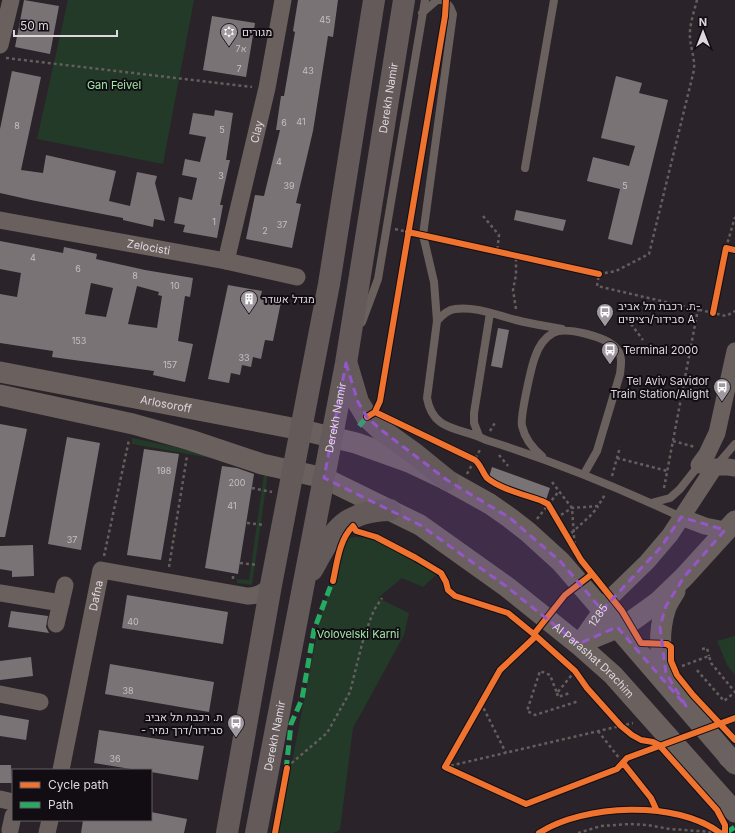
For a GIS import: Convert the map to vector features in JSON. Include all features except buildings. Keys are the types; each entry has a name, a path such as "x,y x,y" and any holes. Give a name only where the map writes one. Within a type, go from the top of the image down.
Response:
{"main road":[{"path":"227,833 271,584 302,430 329,284 374,0"},
{"name":"Derekh Namir","path":"256,833 346,363 404,0"},
{"path":"346,363 358,402 367,417 380,430 415,454 454,484"},
{"path":"303,585 331,536 341,526 352,517 365,512 390,510"}],"street":[{"path":"0,45 11,0"},
{"name":"Clay","path":"226,261 267,88 283,0"},
{"name":"Zelocisti","path":"0,220 226,261 297,277"},
{"path":"698,465 708,454 717,433 735,351"},
{"name":"Arlosoroff","path":"0,372 332,437"},
{"path":"0,396 133,424 190,440 262,464 324,478"},
{"path":"332,437 389,454 454,484 510,518 528,532 561,562 733,760"},
{"path":"715,467 735,468"},
{"name":"1285","path":"578,644 611,597 635,575 661,547 707,476 715,467"},
{"name":"Al Parashat Drachim","path":"324,478 420,525 507,587 578,644 613,675 735,812"},
{"path":"681,517 705,526 730,528"},
{"name":"1285","path":"578,644 629,623 658,602 684,577 730,528"},
{"name":"Dafna","path":"61,769 101,570 252,596 263,592 271,584"},
{"path":"684,577 666,606 660,627 662,660 666,673 686,706"},
{"path":"56,624 65,584"},
{"path":"0,593 61,603"},
{"path":"0,694 40,703"},
{"path":"0,800 12,802"},
{"path":"47,833 50,821"}],"lane":[{"path":"346,363 378,279 425,0"},
{"path":"422,13 437,0 444,0 450,7 453,14 423,235 434,282 437,321 427,398 430,410 441,423 456,430 483,438 584,474 681,517"},
{"path":"525,168 554,0"},
{"path":"437,321 442,314 454,309 475,310 602,339 616,348 620,355 620,374 597,451 584,474"},
{"path":"483,438 474,423 474,413 490,313"},
{"path":"547,460 534,450 526,438 521,424 522,413 535,357 540,346 546,338 553,333 565,330"},
{"path":"651,503 670,498 680,489 698,465 715,467 735,444"}],"path":[{"path":"697,0 690,37 695,59 694,70 649,254 616,271 599,274 597,286 726,316 735,311"},
{"path":"0,57 267,88"},
{"path":"483,216 499,235 497,252"},
{"path":"726,248 735,217"},
{"path":"407,240 410,224"},
{"path":"516,256 516,275 513,290 517,320"},
{"path":"644,302 645,297"},
{"path":"664,488 698,309"},
{"path":"631,324 643,340"},
{"path":"454,484 477,463 483,438 496,421"},
{"path":"101,570 133,424"},
{"path":"166,582 190,440"},
{"path":"468,457 477,463"},
{"path":"618,458 667,471"},
{"path":"552,482 572,508 577,553"},
{"path":"528,532 545,503 559,491"},
{"path":"545,503 560,524"},
{"path":"567,537 590,516 598,506"},
{"path":"563,530 577,553"},
{"path":"287,768 327,733 350,692 368,623 382,598"},
{"path":"696,669 724,701 735,692 711,663 707,648 702,649"},
{"path":"681,666 709,656"},
{"path":"570,693 558,697 550,675 540,671 528,711 535,714 579,701"},
{"path":"557,693 575,671"},
{"path":"481,703 506,753"},
{"path":"445,767 652,718"},
{"path":"598,731 623,763"},
{"path":"578,833 602,826 630,824 670,829 726,833"}],"highlighted area":[{"path":"346,363 358,402 367,417 380,429 447,480 510,518 561,562 602,610 661,547 681,517 725,530 684,577 666,606 660,627 666,673 686,706 617,627 578,644 507,587 420,525 324,478"}],"green space":[{"name":"Gan Feivel","path":"68,0 194,0 163,164 37,139"},
{"path":"132,438 263,466 268,473 252,585 237,583 237,579 249,580 264,474 262,467 132,444"},
{"name":"Volovelski Karni","path":"349,538 370,538 437,574 423,587 402,578 378,598 409,613 404,635 353,728 340,830 333,833 278,833 321,614 332,582 334,560 339,544"},
{"path":"735,636 735,675 727,665 717,641"}],"marked path":[{"path":"359,426 367,417"},
{"path":"286,770 291,724 302,699 314,630 334,577"},
{"path":"726,833 735,827"}],"cycle path":[{"path":"367,417 375,412 380,401 445,16 446,0"},
{"path":"408,232 599,274"},
{"path":"713,313 726,248 735,250"},
{"path":"375,412 475,460 487,478 492,482 548,504 581,560 622,611 641,643 667,644 671,647 671,661 677,675 693,695 735,740"},
{"path":"333,581 337,559 342,545 348,532 353,526 356,531 376,537 441,573 448,590 455,596 508,613 575,671 587,688 621,726 641,740 653,742 659,745 717,810 725,825 725,833"},
{"path":"534,634 565,595 592,574"},
{"path":"536,636 500,670 445,767 526,804 617,769 627,758 735,718"},
{"path":"623,763 651,798 657,811"},
{"path":"275,833 287,768"},
{"path":"539,833 558,823 580,816 630,810 656,811 680,815 702,822 720,833"}],"place":[{"name":"מגורים","path":"229,47"},
{"name":"מגדל אשדר","path":"249,314"},
{"name":"ת. רכבת תל אביב- סבידור/רציפים A","path":"605,327"},
{"name":"Terminal 2000","path":"610,365"},
{"name":"Tel Aviv Savidor Train Station/Alight","path":"722,402"},
{"name":"ת. רכבת תל אביב - סבידור/דרך נמיר","path":"236,738"}]}
